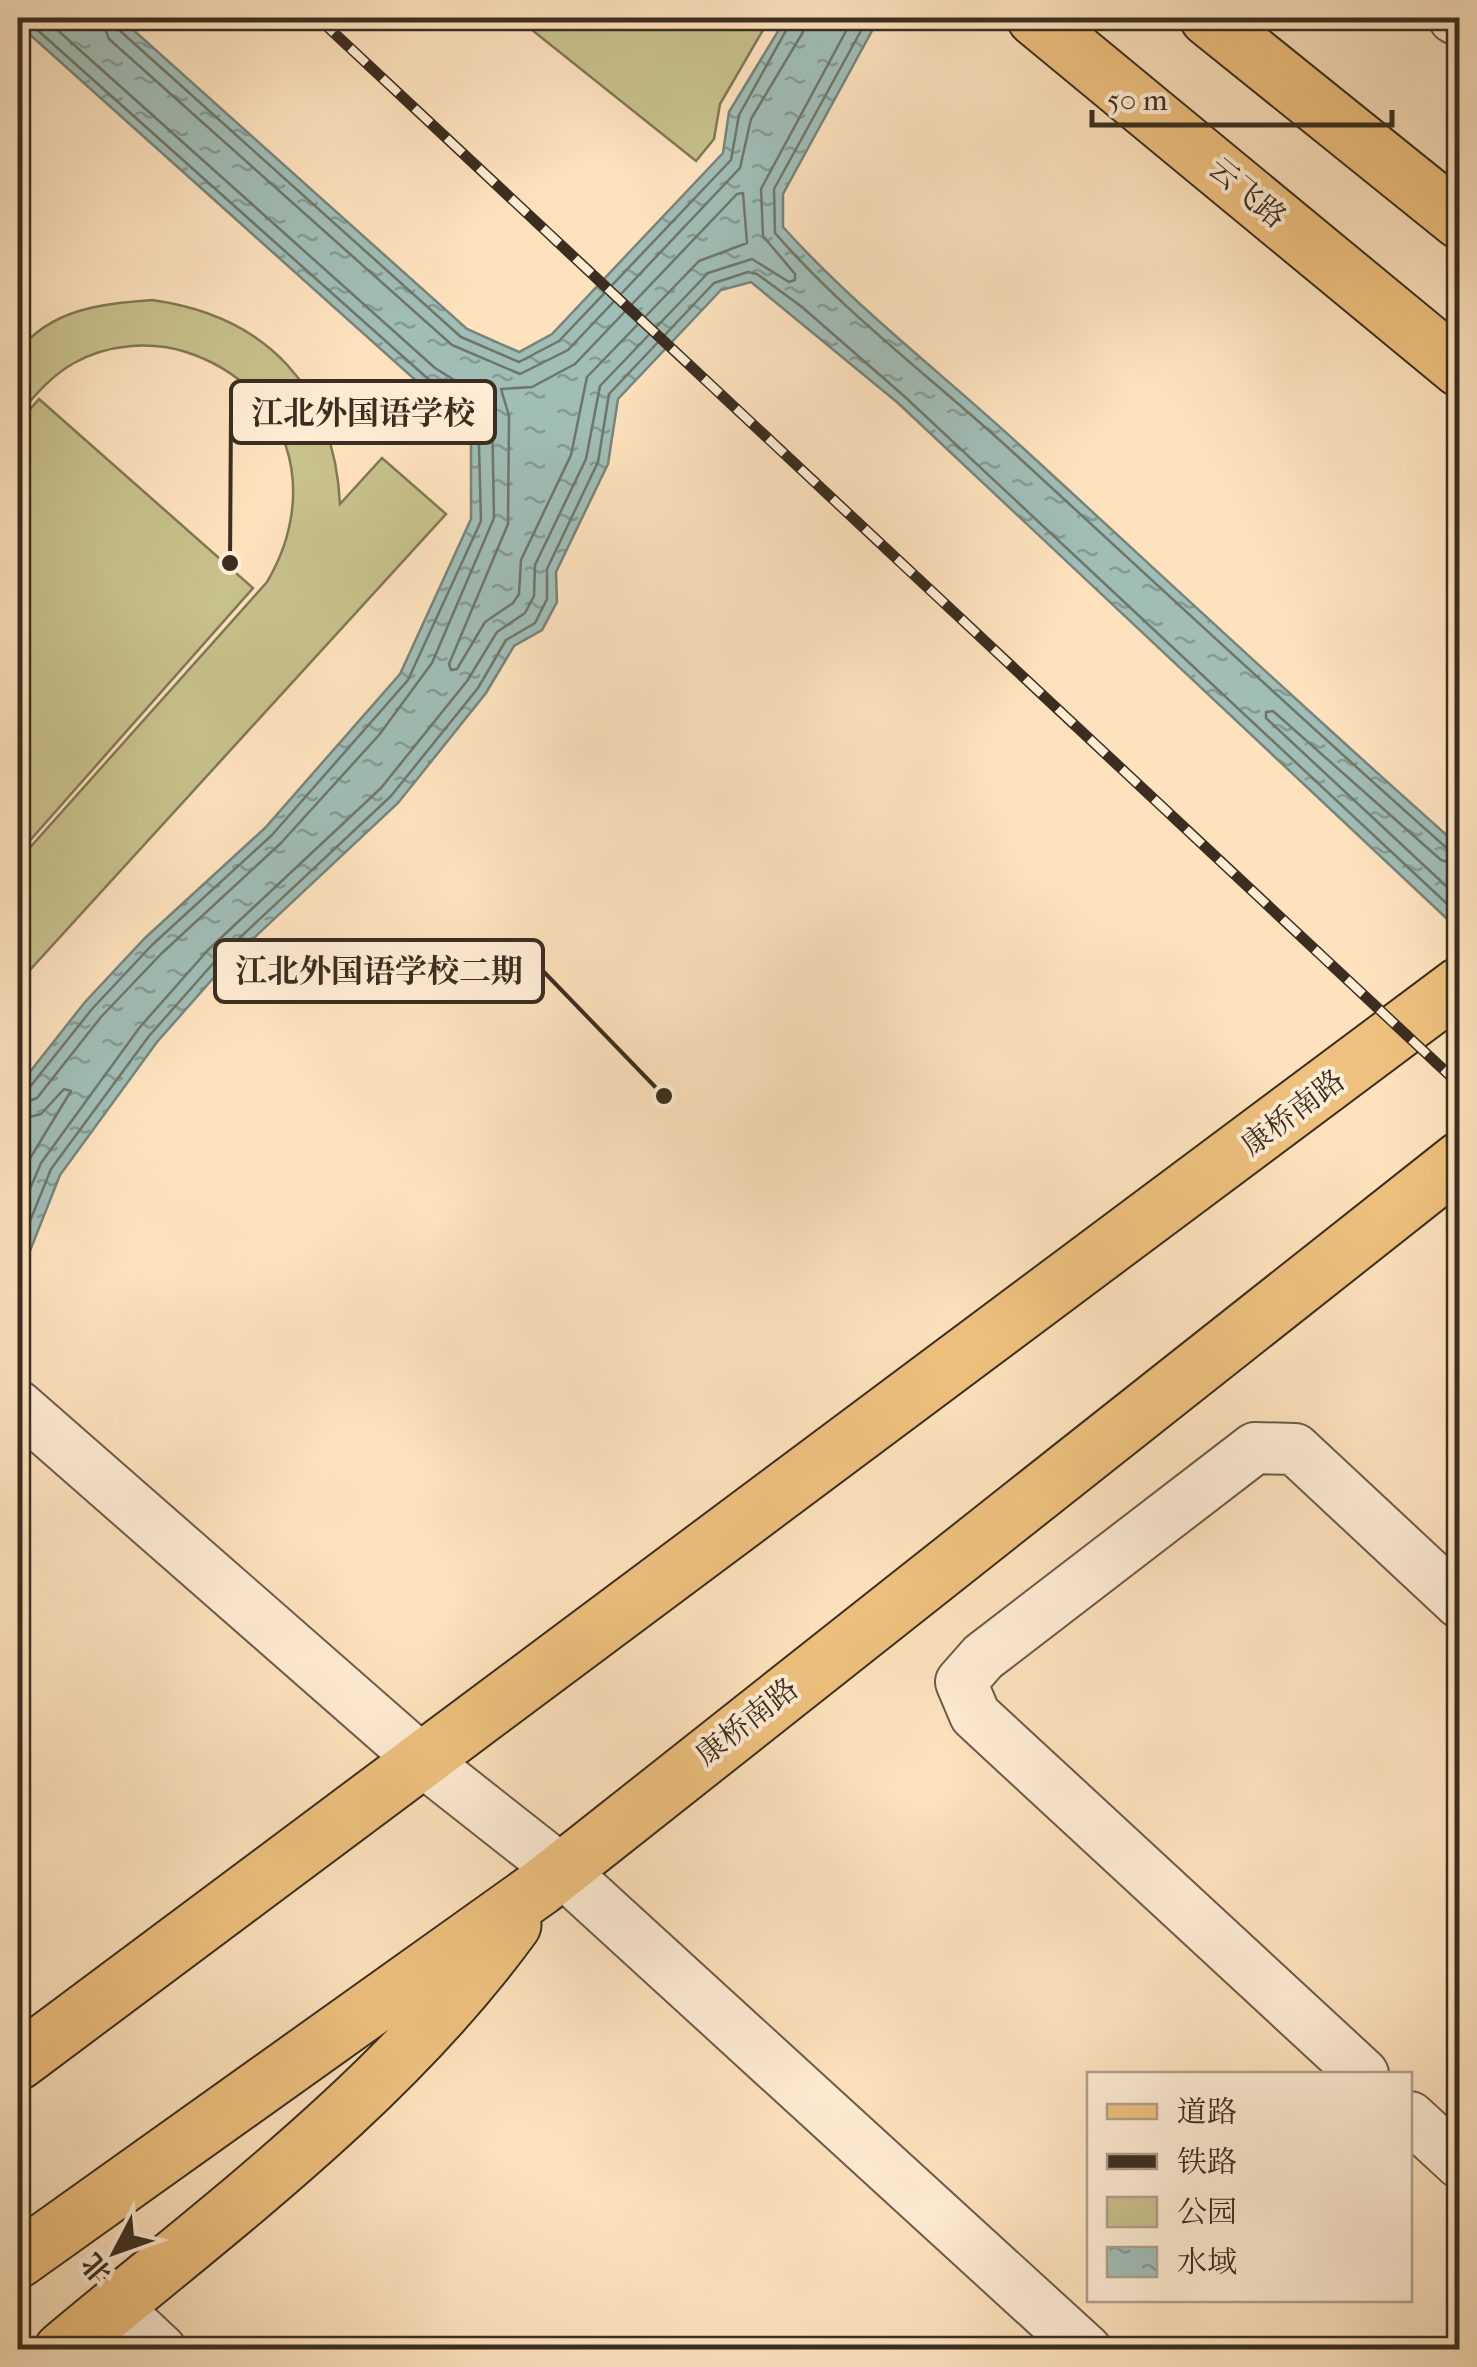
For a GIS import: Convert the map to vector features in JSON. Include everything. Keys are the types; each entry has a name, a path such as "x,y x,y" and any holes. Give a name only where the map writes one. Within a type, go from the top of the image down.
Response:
{"main road":[{"name":"云飞路","path":"1034,18 1460,369"},
{"path":"1208,18 1460,221"},
{"name":"康桥南路","path":"18,2062 1460,985"},
{"name":"康桥南路","path":"18,2260 550,1878 1460,1160"},
{"path":"62,2350 318,2134 438,2019 464,1993 550,1878"}],"street":[{"path":"18,1406 1086,2350"},
{"path":"1362,2072 974,1715 961,1682 983,1657 1256,1448 1295,1449 1460,1603"},
{"path":"1412,2119 1460,2163"},
{"path":"114,2306 161,2350"}],"green space":[{"path":"517,18 770,18 720,104 714,139 696,161"},
{"path":"152,300 229,322 287,364 324,425 335,463 340,504 382,458 446,514 18,983 18,861 267,582 283,547 292,512 293,478 286,446 272,416 250,389 222,368 186,352 158,346 129,346 87,357 51,380 18,415 18,351 31,337 78,311"},
{"path":"39,399 253,588 18,854 18,423"}],"water":[{"path":"18,18 120,18 467,329 519,352 552,334 723,153 729,112 786,18 879,18 783,194 783,227 870,313 1459,846 1459,930 898,403 751,282 721,290 618,399 608,464 556,572 557,602 542,630 514,646 486,693 398,803 224,966 157,1042 60,1175 18,1281 18,1087 85,1002 145,938 265,828 400,674 471,519 471,417 422,386 18,24"}],"railway":[{"path":"318,18 1460,1085"}],"place":[{"name":"江北外国语学校","path":"230,563"},
{"name":"江北外国语学校二期","path":"664,1096"}]}
